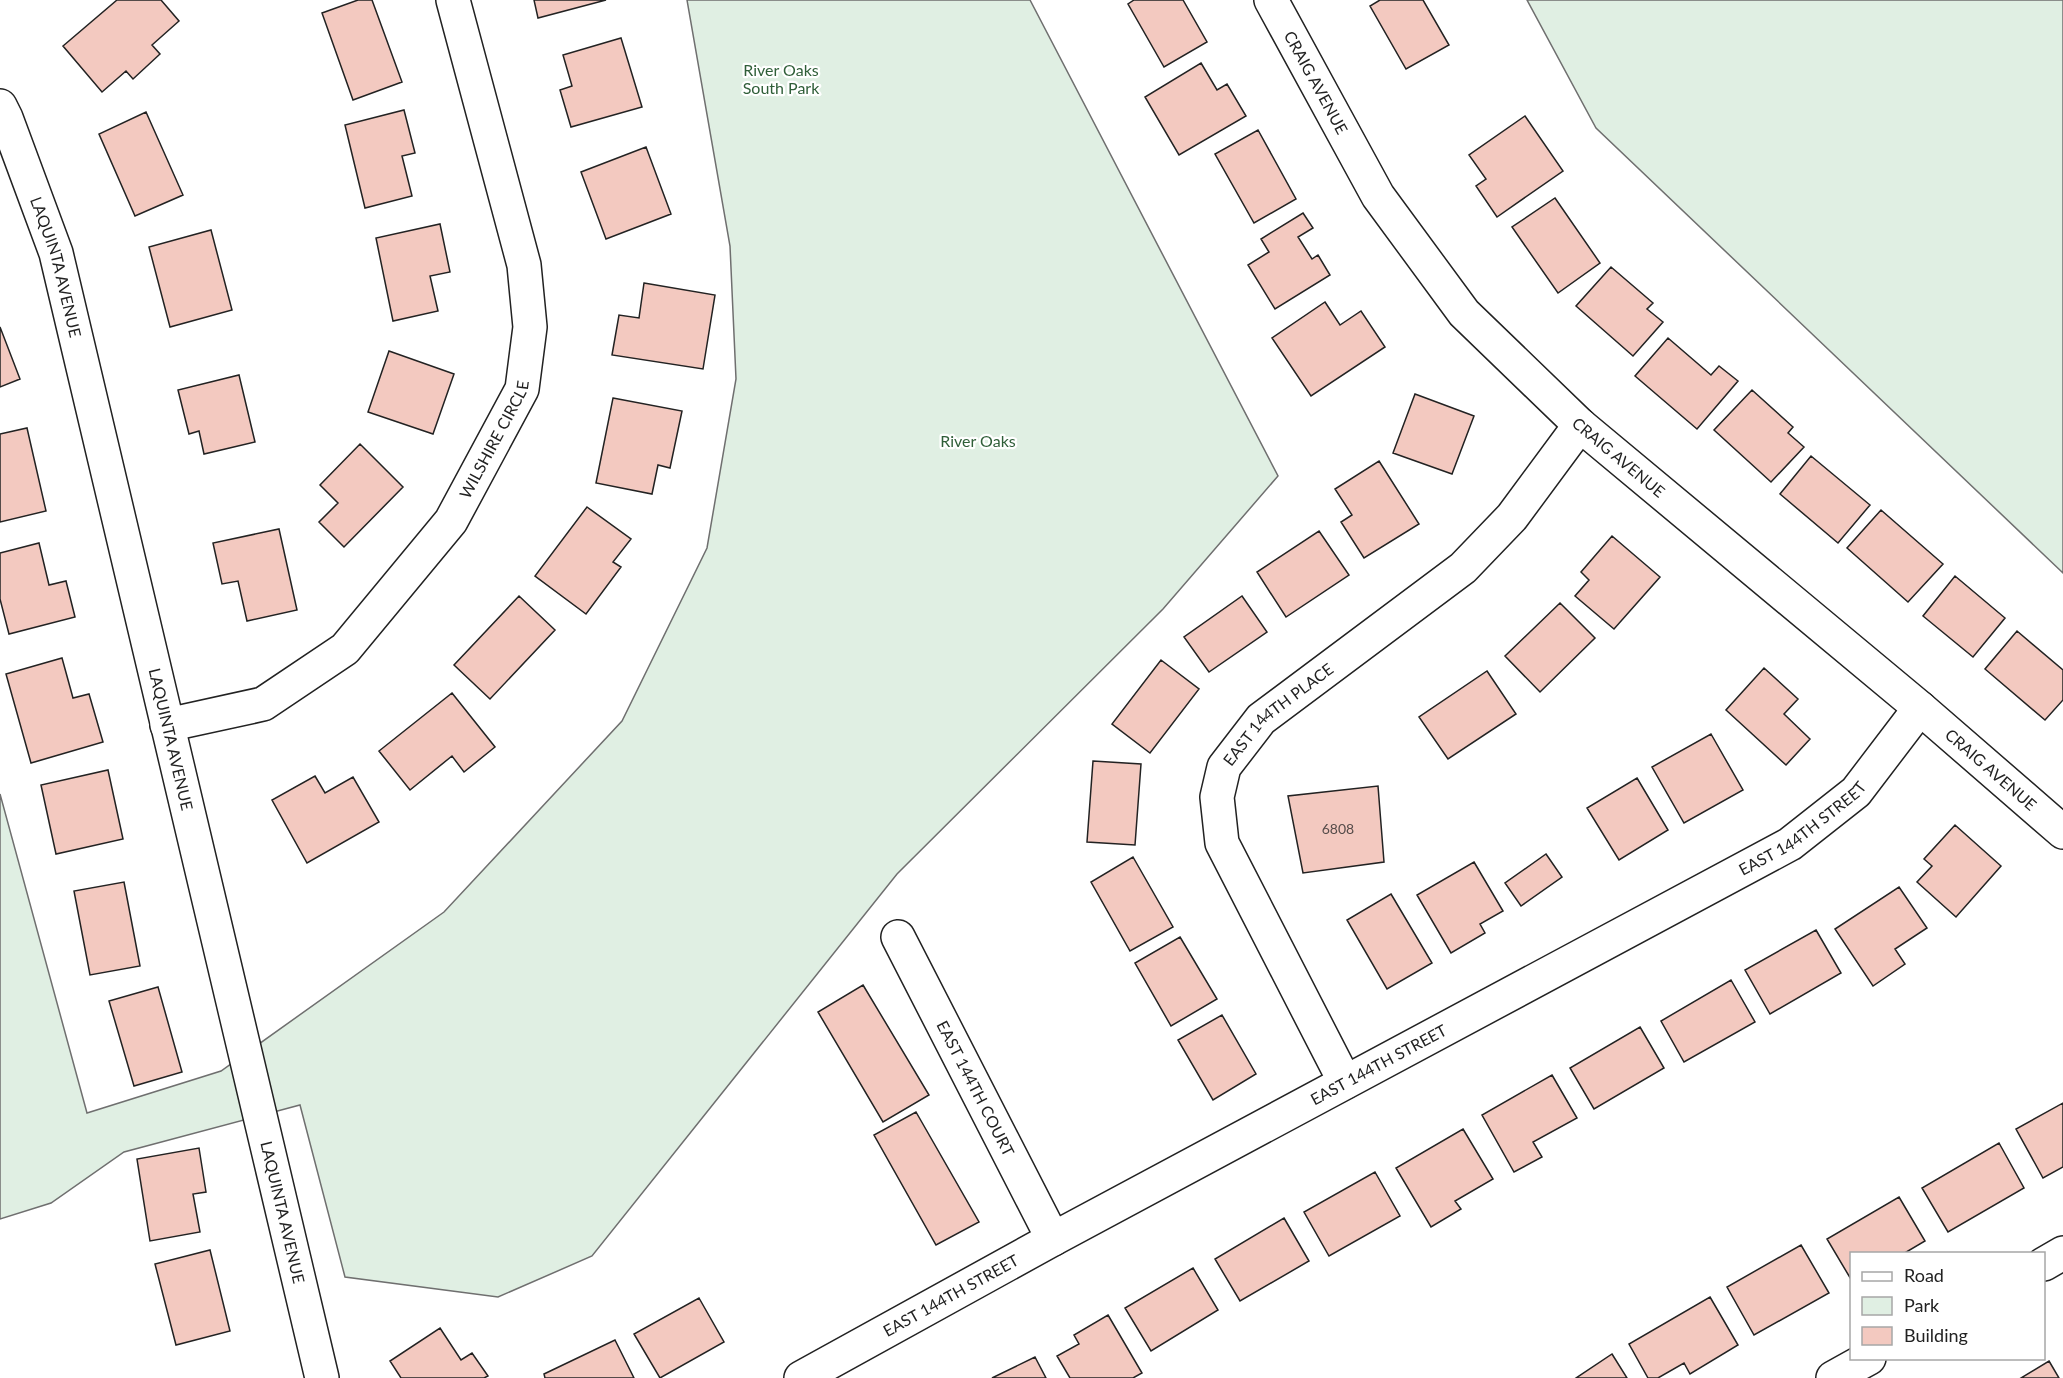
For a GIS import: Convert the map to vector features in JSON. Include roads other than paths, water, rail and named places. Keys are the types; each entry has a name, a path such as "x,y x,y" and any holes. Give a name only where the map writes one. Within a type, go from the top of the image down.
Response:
{"street":[{"name":"WILSHIRE CIRCLE","path":"167,725 263,704 345,649 451,521 522,389 530,327 524,265 453,0"},
{"name":"CRAIG AVENUE","path":"1271,0 1378,196 1464,313 1580,425 1920,708 2063,832"},
{"name":"LAQUINTA AVENUE","path":"0,106 56,253 322,1378"},
{"name":"EAST 144TH PLACE","path":"1345,1082 1222,843 1217,797 1224,767 1261,719 1462,568 1512,518 1580,425"},
{"name":"EAST 144TH STREET","path":"801,1378 1053,1239 1790,844 1856,792 1920,708"},
{"name":"EAST 144TH COURT","path":"898,937 1053,1239"},
{"path":"2045,1263 2063,1253"},
{"path":"1833,1378 1867,1360"}],"park label":[{"name":"River Oaks South Park","path":"781,79"},
{"name":"River Oaks","path":"978,441"}]}
